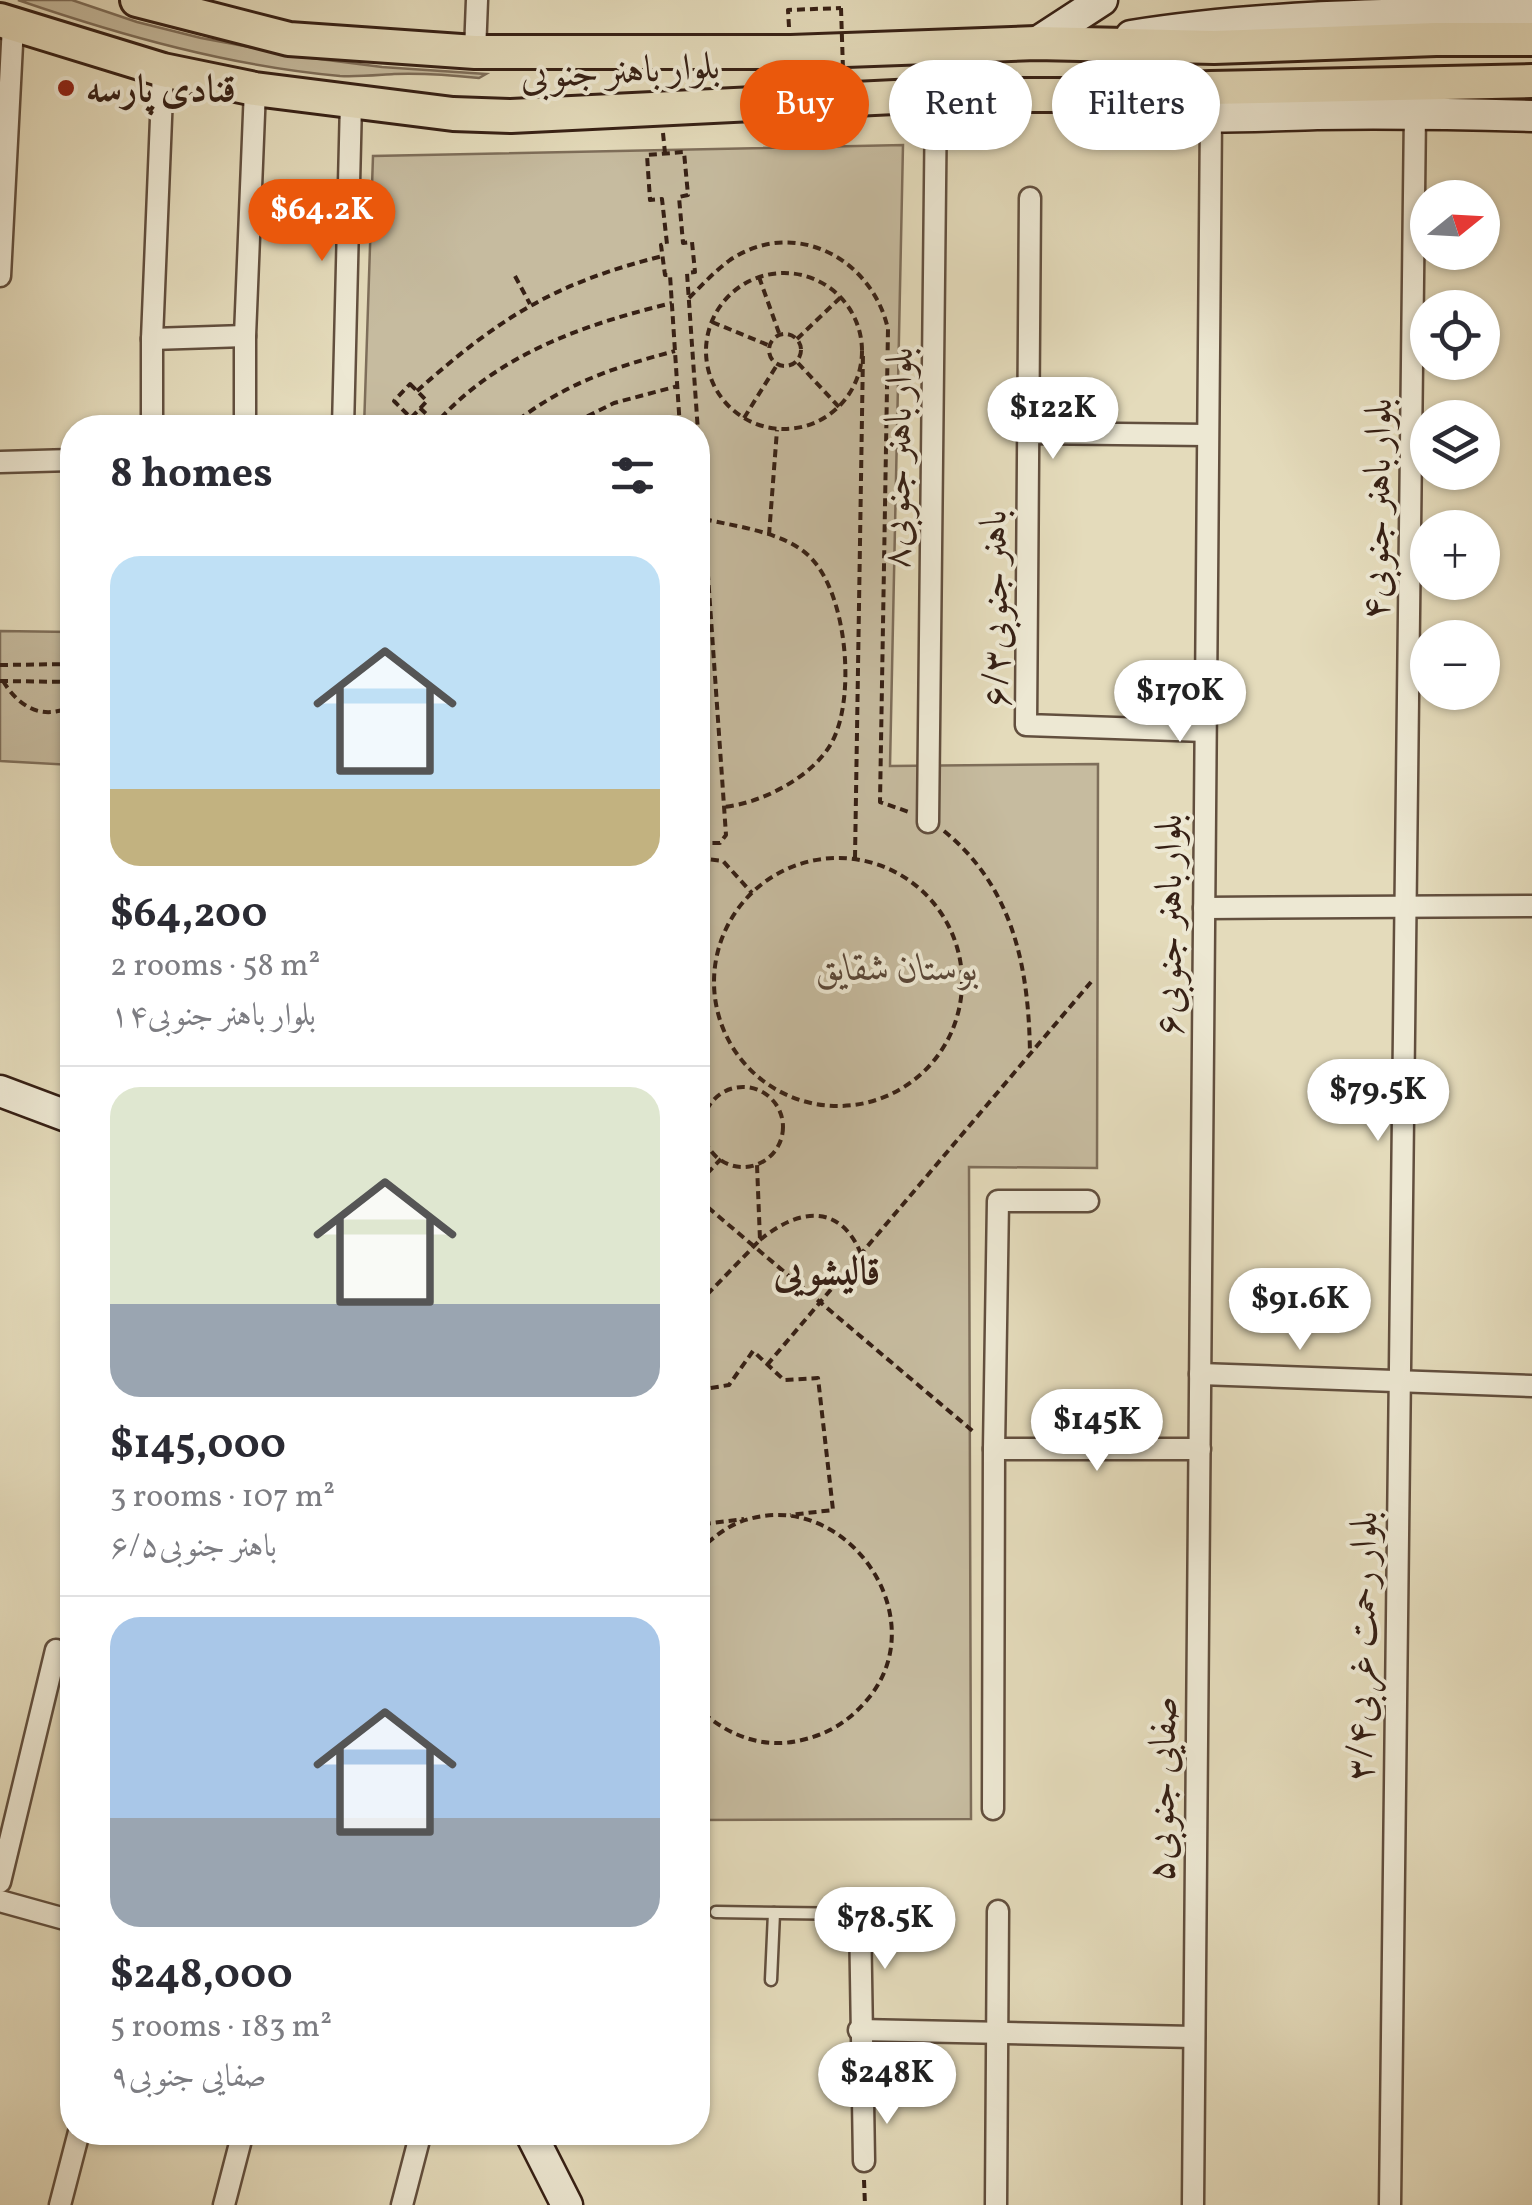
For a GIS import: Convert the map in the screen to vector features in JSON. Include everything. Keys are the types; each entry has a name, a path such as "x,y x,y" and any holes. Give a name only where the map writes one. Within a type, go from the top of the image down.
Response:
{"main road":[{"name":"بلوار باهنر جنوبی","path":"137,0 289,39 475,52 791,52 1036,43 1214,48 1436,39 1532,40"},
{"path":"1036,43 1102,0"},
{"path":"1090,43 1202,12 1514,8"},
{"name":"بلوار باهنر جنوبی","path":"9,24 163,70 255,89 453,114 511,116 889,98"},
{"name":"بلوار باهنر جنوبی","path":"1220,89 1532,80"},
{"path":"1220,116 1415,112 1532,116"},
{"path":"0,1091 60,1114"},
{"path":"536,2145 566,2205"}],"street":[{"path":"475,52 478,0"},
{"path":"0,276 9,24"},
{"path":"152,415 163,70"},
{"path":"245,415 255,89"},
{"path":"344,415 351,102"},
{"name":"بلوار باهنر جنوبی۴","path":"1398,1383 1415,112"},
{"name":"۸بلوار باهنر جنوبی","path":"928,822 935,150"},
{"name":"بلوار باهنر جنوبی۶","path":"1200,1374 1212,150"},
{"name":"۶/۳باهنر جنوبی","path":"1030,198 1026,725 1205,731"},
{"path":"152,339 245,336"},
{"path":"1028,432 1208,435"},
{"path":"0,462 60,460"},
{"path":"1204,908 1532,906"},
{"path":"994,1808 998,1201 1088,1202"},
{"path":"1200,1374 1532,1386"},
{"name":"صفایی جنوبی۵","path":"1192,2205 1200,1374"},
{"name":"بلوار رحمت غربی۳/۴","path":"1390,2205 1398,1383"},
{"path":"994,1449 1200,1449"},
{"path":"0,1882 56,1650"},
{"path":"0,1901 60,1918"},
{"path":"996,2205 998,1911"},
{"path":"860,1914 864,2161"},
{"path":"860,2030 1194,2037"},
{"path":"60,2205 76,2145"},
{"path":"224,2205 240,2145"},
{"path":"402,2205 418,2145"}],"lane":[{"path":"716,1912 860,1914"},
{"path":"771,1980 774,1913"}],"path":[{"path":"788,10 841,8 843,60"},
{"path":"679,415 670,274 664,275 662,244 667,244 662,199 650,200 648,155 684,152 688,195 679,197 684,243 692,242 695,272 687,273 697,415"},
{"path":"689,298 731,259 777,243 815,246 830,252 849,264 876,294 888,329 880,802 928,822 966,850 990,880 1019,944 1027,982 1030,1055"},
{"path":"417,391 466,348 530,304 601,274 663,256"},
{"path":"855,858 863,353 860,328 830,286 805,274 778,272 759,277 730,294 712,322 706,342 708,370 718,393 734,412 756,425 777,430 805,428 828,418 859,378 863,353"},
{"path":"515,276 530,304"},
{"path":"759,277 780,335"},
{"path":"797,339 841,297"},
{"path":"445,415 461,396 539,345 580,328 672,303"},
{"path":"712,322 770,346"},
{"path":"780,335 797,339 802,349 797,362 790,366 777,364 771,358 770,346 780,335"},
{"path":"525,415 585,378 676,350"},
{"path":"693,356 707,354"},
{"path":"797,362 839,407"},
{"path":"744,418 777,364"},
{"path":"409,415 394,402 410,384 427,401 414,415"},
{"path":"590,415 614,403 678,386"},
{"path":"420,408 426,415"},
{"path":"769,535 777,430"},
{"path":"710,520 796,545 814,560 840,617 845,656 841,713 832,742 814,764 770,796 724,807"},
{"path":"710,605 726,835 720,843 710,843"},
{"path":"0,665 60,664"},
{"path":"1,681 60,682"},
{"path":"1,681 28,709 50,714 60,710"},
{"path":"818,858 855,858 899,872 931,898 954,933 963,973 960,1014 943,1052 915,1082 879,1101 838,1108 798,1101 762,1081 734,1051 717,1013 714,972 724,932 752,892 779,871 818,858"},
{"path":"710,859 723,861 752,892"},
{"path":"768,1364 1090,982"},
{"path":"710,1108 714,1100 737,1087 763,1092 773,1100 783,1125 775,1150 757,1164 741,1167 721,1159 710,1148"},
{"path":"773,1100 782,1092"},
{"path":"710,1170 721,1159"},
{"path":"757,1164 760,1240"},
{"path":"710,1208 994,1449"},
{"path":"710,1292 760,1240 797,1218 821,1216 849,1232 862,1256"},
{"path":"710,1388 729,1385 753,1351 784,1380 818,1378 833,1510 710,1523"},
{"path":"710,1720 748,1740 786,1744 823,1735 856,1715 878,1685 891,1648 891,1629 890,1610 878,1574 853,1544 822,1525 786,1515"},
{"path":"710,1541 749,1519"}],"green space":[{"path":"18,0 72,0 201,38 304,57 486,74 479,78 415,74 340,76 258,65 137,37"},
{"name":"بوستان شقایق","path":"889,145 889,150 903,150 890,766 1098,764 1097,1168 969,1167 971,1819 710,1820 710,415 364,415 373,156 740,148 869,150 869,146"},
{"path":"0,631 60,632 60,764 0,761"}],"place":[{"name":"قنادی پارسه","path":"66,88"}],"district":[{"name":"قالیشویی","path":"827,1270"}]}
